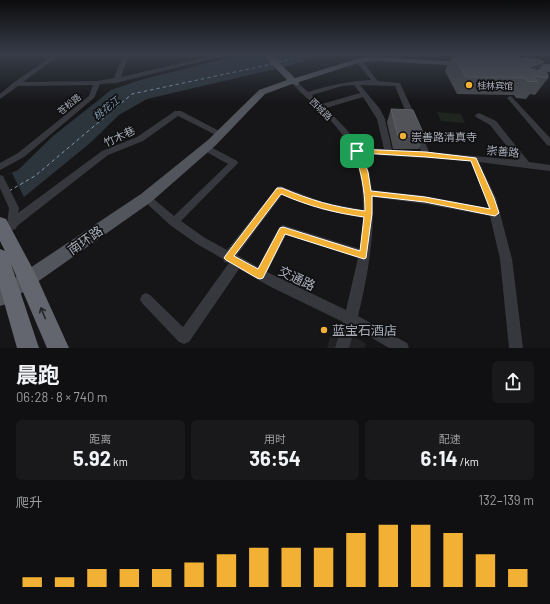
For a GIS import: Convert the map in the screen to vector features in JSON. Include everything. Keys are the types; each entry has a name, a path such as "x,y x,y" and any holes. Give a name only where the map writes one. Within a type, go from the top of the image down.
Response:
{"highway":[{"path":"6,224 5,290 28,348"},
{"path":"5,251 27,275 58,348"}],"main road":[{"name":"西城路","path":"283,71 294,82"},
{"name":"南环路","path":"27,275 141,193 166,178 206,148 258,97 325,71"},
{"name":"南环路","path":"5,290 146,198 166,178"}],"street":[{"path":"0,96 35,71"},
{"path":"116,81 120,71"},
{"path":"15,84 97,83 116,81 157,71"},
{"path":"367,71 376,82"},
{"path":"530,71 544,74 541,71"},
{"name":"西城路","path":"294,82 344,132 357,151 364,172 368,193 368,214 364,255 351,319"},
{"path":"355,82 377,111 381,119 389,153"},
{"path":"307,94 342,84 355,82 398,84 426,154"},
{"name":"苍松路","path":"0,167 21,155 92,97 97,83"},
{"path":"320,107 364,94"},
{"path":"510,98 550,143"},
{"name":"竹木巷","path":"6,224 106,154 140,139 178,113 221,134"},
{"path":"479,115 493,123 526,164"},
{"path":"174,222 234,163 206,148"},
{"name":"崇善路","path":"357,151 426,154 526,164 550,168"},
{"path":"474,159 495,213 506,259 516,348"},
{"path":"0,178 14,208 6,224"},
{"path":"146,299 184,337 280,190 307,202 336,210 368,214"},
{"path":"368,193 425,200 495,213"},
{"name":"交通路","path":"146,198 174,222 200,241 260,275 351,319 402,348"},
{"path":"260,275 283,230 364,255"},
{"path":"342,348 351,319"}],"shaded area":[{"path":"437,112 461,114 465,123 441,121"},
{"path":"334,324 366,344 364,348 327,348"}],"water":[{"name":"桃花江","path":"175,71 266,71 147,99 119,115 89,144 24,197 0,209 0,178 18,170 53,136 111,90 140,80"}],"pier":[{"path":"12,173 24,197 0,209 0,178"}],"building":[{"path":"462,71 540,71 547,73 548,78 533,76 538,82 527,81 525,78 466,77"},
{"path":"391,109 413,110 425,137 398,136"}],"ferry route":[{"path":"9,191 35,176 132,94 238,71"}],"place":[{"name":"桂林宾馆","path":"469,85"},
{"name":"崇善路清真寺","path":"403,136"},
{"name":"蓝宝石酒店","path":"324,330"}],"route":[{"path":"357,151 364,172 368,193 368,214 336,210 307,202 280,190 228,258 260,275 283,230 364,255 368,214 368,193 425,200 495,213 474,159 426,154 357,151"}]}
